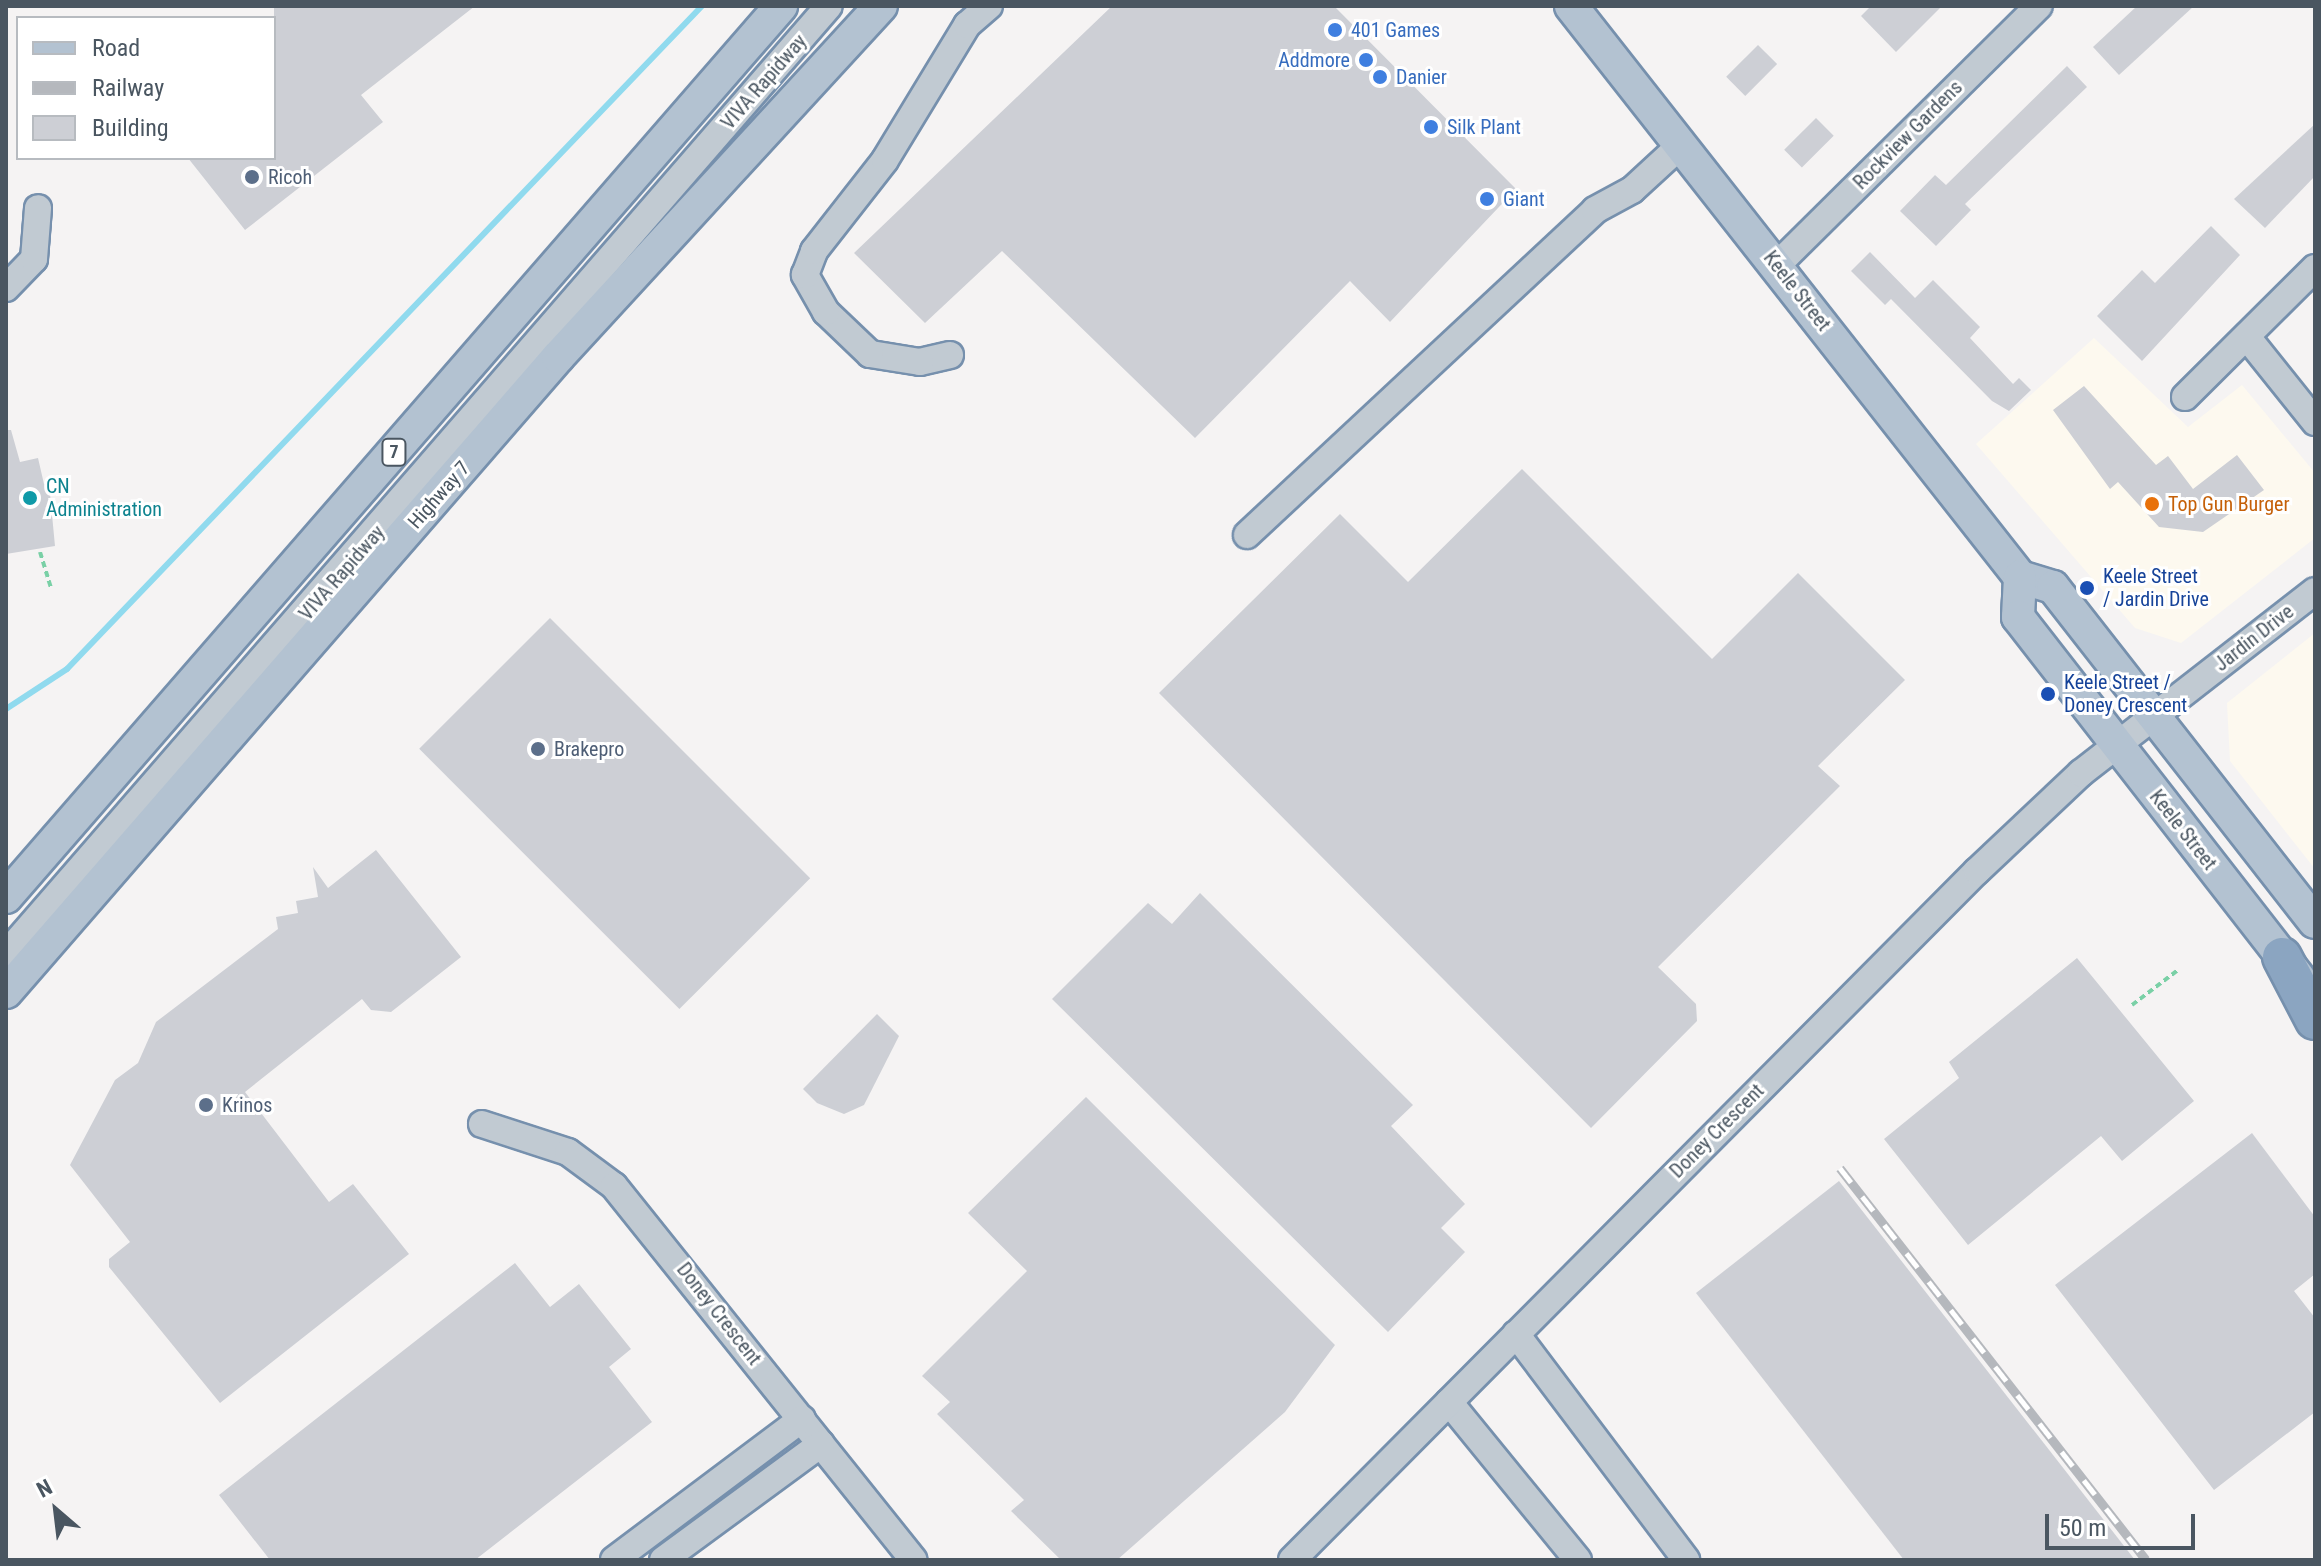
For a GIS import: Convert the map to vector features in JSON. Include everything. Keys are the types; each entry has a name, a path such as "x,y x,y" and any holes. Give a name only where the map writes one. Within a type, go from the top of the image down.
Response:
{"highway":[{"path":"2282,957 2315,1020"}],"main road":[{"name":"7","path":"6,897 781,6"},
{"name":"Highway 7","path":"6,992 558,357 881,6"},
{"name":"Keele Street","path":"1571,6 2020,577 2018,617 2315,998"},
{"path":"2020,577 2053,587 2315,922"}],"street":[{"name":"VIVA Rapidway","path":"6,954 829,6"},
{"path":"950,355 920,362 870,354 826,312 805,275 814,251 885,160 967,25 989,6"},
{"name":"Rockview Gardens","path":"1777,265 2039,6"},
{"path":"1247,535 1595,210 1632,190 1681,145"},
{"path":"6,288 34,259 38,208"},
{"path":"2185,397 2315,268"},
{"path":"2247,337 2315,422"},
{"name":"Jardin Drive","path":"2155,716 2315,591"},
{"name":"Doney Crescent","path":"1292,1560 1977,871 2117,745 2155,716"},
{"name":"Doney Crescent","path":"482,1124 540,1141 595,1168 632,1205 914,1560"},
{"path":"1516,1334 1686,1560"},
{"path":"1449,1402 1578,1560"},
{"path":"614,1560 802,1419"},
{"path":"663,1560 821,1444"}],"path":[{"path":"40,552 51,588"},
{"path":"2132,1005 2178,970"}],"shaded area":[{"path":"2094,338 2188,427 2242,385 2315,473 2315,538 2181,643 2135,628 1976,444"},
{"path":"2315,633 2315,869 2230,761 2227,703"}],"building":[{"path":"274,6 475,6 361,95 383,122 245,230 190,160 276,160"},
{"path":"1112,6 1334,6 1516,189 1390,322 1350,281 1195,438 1002,251 925,323 854,253"},
{"path":"1871,6 1942,6 1896,52 1861,16"},
{"path":"2137,6 2194,6 2119,75 2093,47"},
{"path":"1758,45 1777,64 1745,96 1726,77"},
{"path":"2067,66 2087,87 1965,204 1971,210 1936,246 1900,211 1935,175 1946,185"},
{"path":"1816,118 1834,136 1802,167 1784,150"},
{"path":"2315,124 2315,176 2265,228 2234,199"},
{"path":"2211,226 2240,255 2142,361 2097,316 2142,270 2155,283"},
{"path":"1870,252 1915,298 1933,280 1980,327 1970,338 2013,384 2019,378 2031,390 2009,411 1992,401 1891,299 1885,305 1851,271"},
{"path":"2084,386 2156,465 2168,456 2193,489 2237,455 2264,490 2203,532 2159,527 2118,482 2110,489 2053,410"},
{"name":"CN Administration","path":"6,430 11,430 20,462 38,458 44,484 49,483 55,546 6,554"},
{"path":"1522,469 1712,659 1798,573 1905,680 1818,766 1840,786 1658,967 1696,1004 1697,1021 1591,1128 1159,693 1340,514 1408,582"},
{"path":"550,618 810,878 679,1009 419,749"},
{"path":"376,850 461,957 391,1012 371,1010 362,999 245,1092 329,1202 353,1184 409,1254 220,1403 109,1267 109,1259 130,1242 70,1165 115,1080 138,1063 156,1022 278,929 276,917 298,913 296,901 318,897 313,867 328,888"},
{"path":"1200,893 1413,1105 1391,1126 1465,1204 1441,1228 1465,1252 1388,1332 1052,999 1148,903 1172,924"},
{"path":"2077,958 2194,1101 2122,1161 2101,1136 1968,1245 1884,1139 1959,1078 1949,1062"},
{"path":"877,1014 899,1036 864,1105 844,1114 817,1103 803,1089"},
{"path":"1086,1097 1335,1345 1285,1412 1117,1560 1061,1560 1011,1511 1024,1500 937,1414 950,1402 922,1376 1027,1271 968,1213"},
{"path":"2252,1133 2315,1217 2315,1274 2294,1291 2315,1318 2315,1412 2214,1490 2055,1285"},
{"path":"1839,1181 2135,1560 1904,1560 1696,1293"},
{"path":"515,1263 550,1307 579,1284 631,1349 609,1367 652,1422 475,1560 270,1560 219,1495"}],"waterway":[{"path":"6,709 67,669 702,6"}],"railway":[{"path":"1840,1168 2146,1560"}],"place":[{"name":"401 Games","path":"1335,30"},
{"name":"Addmore","path":"1366,60"},
{"name":"Danier","path":"1380,77"},
{"name":"Silk Plant","path":"1431,127"},
{"name":"Ricoh","path":"252,177"},
{"name":"Giant","path":"1487,199"},
{"name":"CN Administration","path":"30,498"},
{"name":"Top Gun Burger","path":"2152,504"},
{"name":"Keele Street / Jardin Drive","path":"2087,588"},
{"name":"Keele Street / Doney Crescent","path":"2048,694"},
{"name":"Brakepro","path":"538,749"},
{"name":"Krinos","path":"206,1105"}]}
